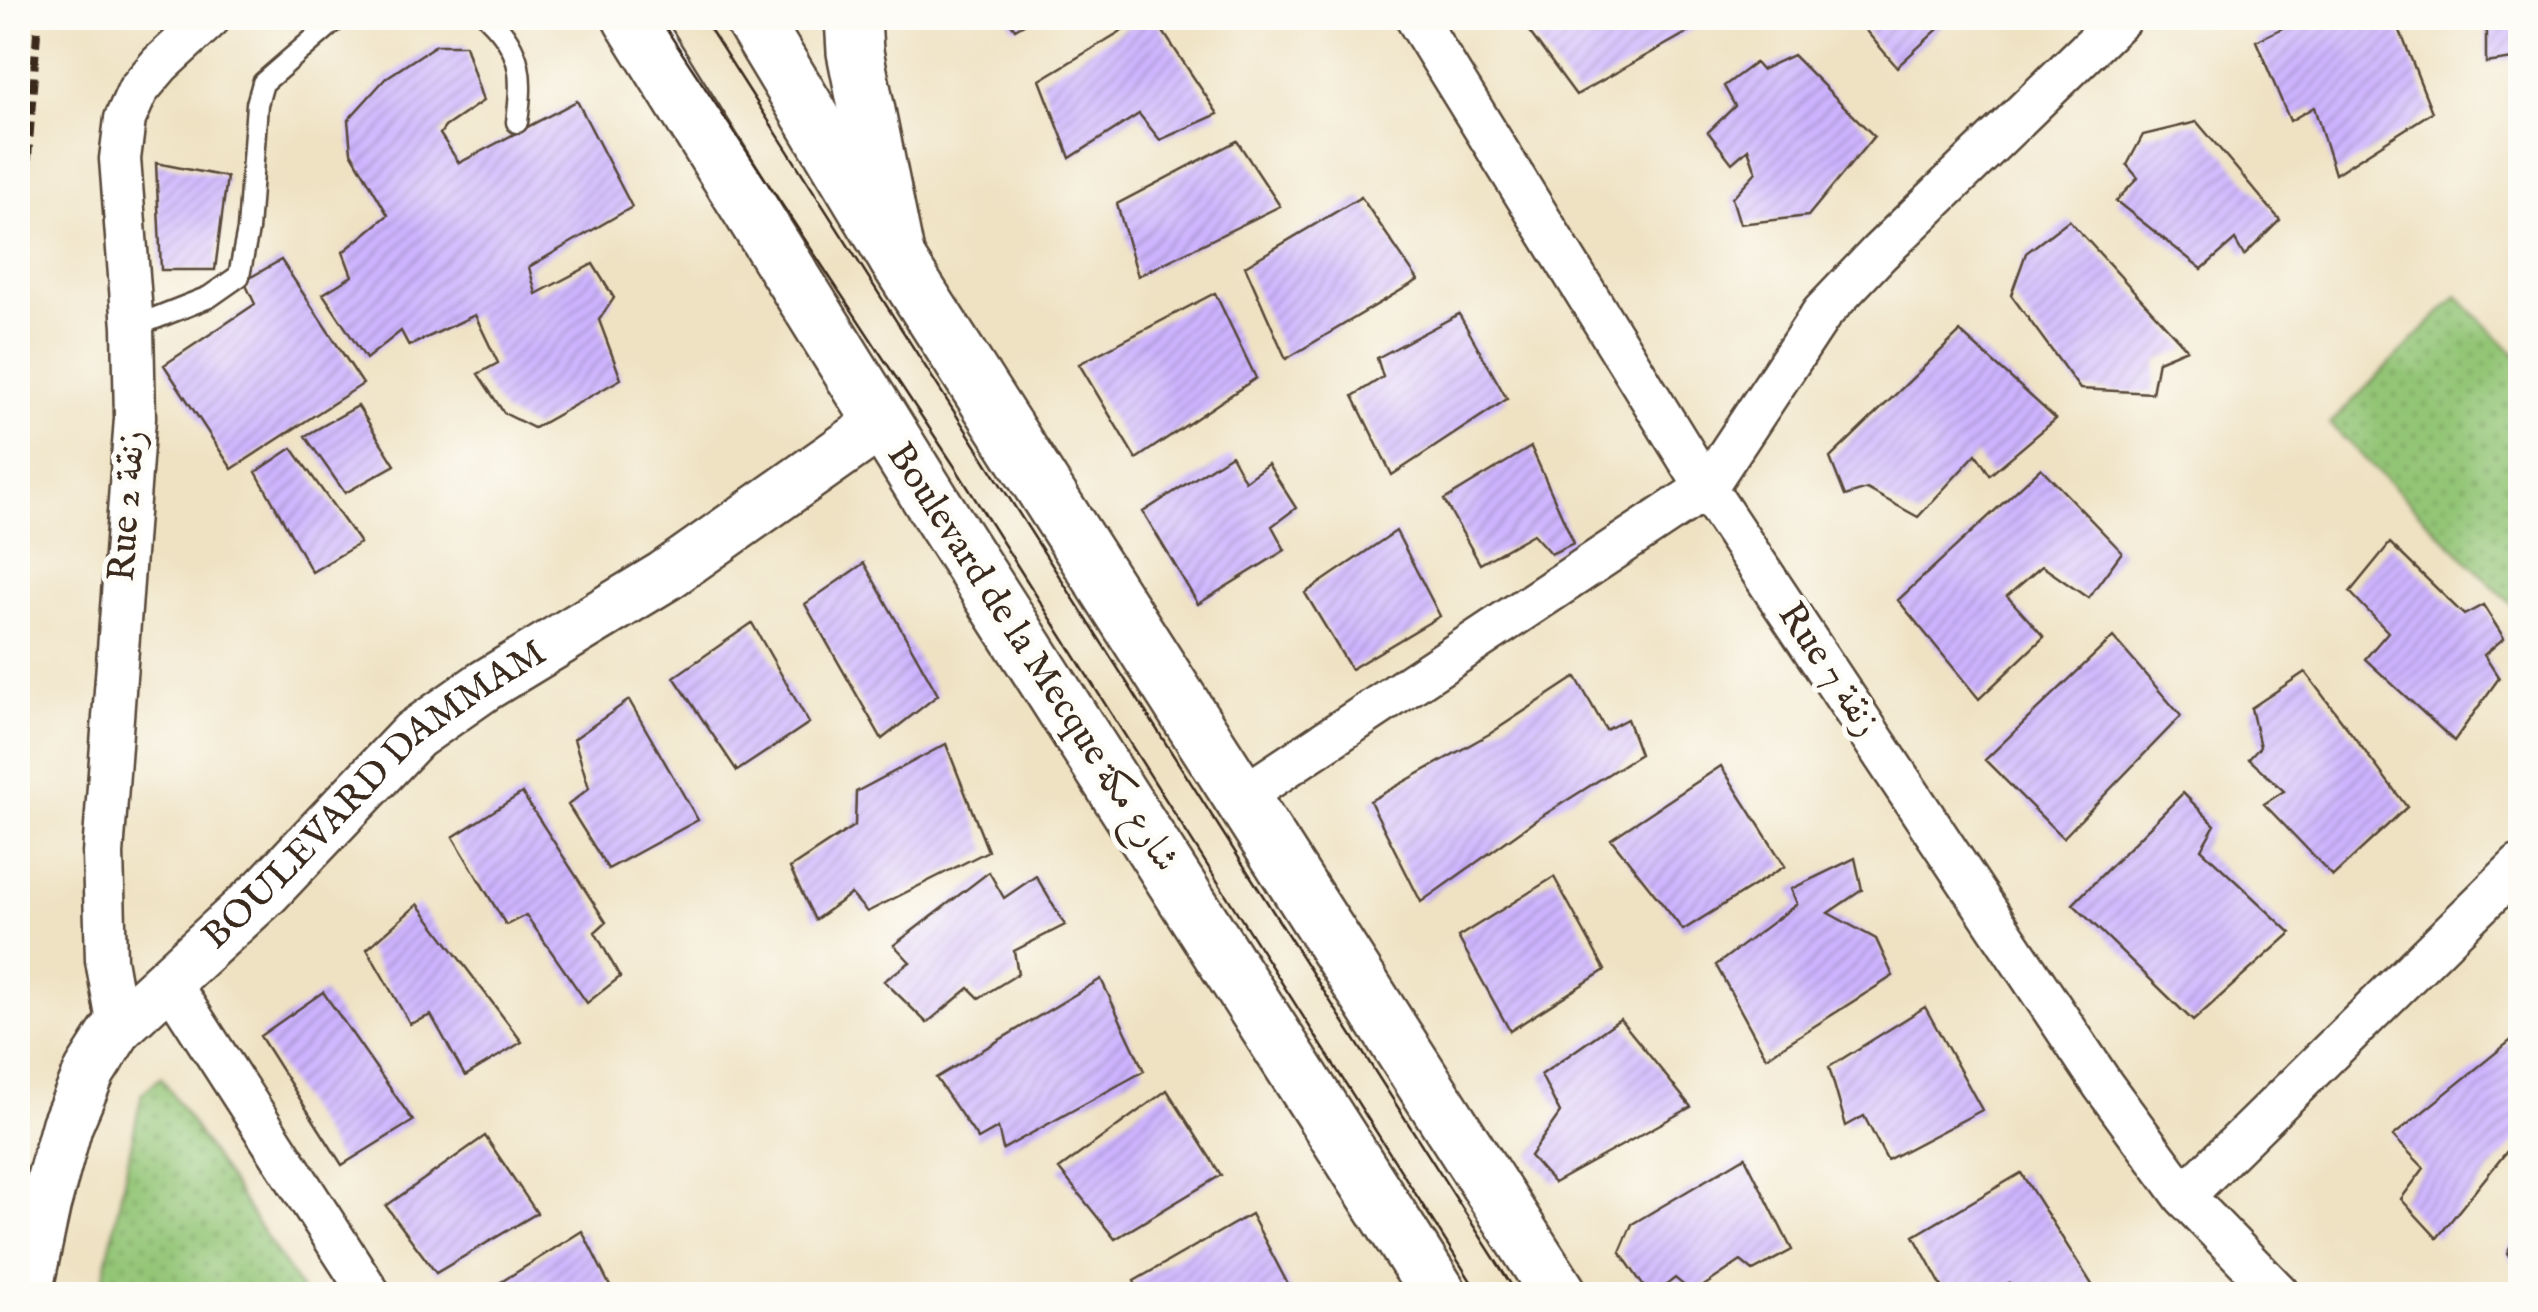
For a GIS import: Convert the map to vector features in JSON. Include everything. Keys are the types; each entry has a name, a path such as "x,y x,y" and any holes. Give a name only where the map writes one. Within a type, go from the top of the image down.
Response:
{"main road":[{"name":"Boulevard de la Mecque شارع مكة","path":"631,18 882,423 1439,1294"},
{"path":"752,18 897,259 1559,1294"},
{"path":"852,18 855,52 897,259"}],"street":[{"name":"Rue 2 زنقة","path":"118,1027 106,960 104,854 135,418 120,159 125,119 138,90 210,18"},
{"name":"Rue 7 زنقة","path":"1416,18 1706,488 2103,1085 2184,1196 2280,1294"},
{"path":"1240,798 1706,488 1822,313 1879,252 2121,18"},
{"name":"BOULEVARD DAMMAM","path":"26,1294 67,1124 90,1071 118,1027 266,891 414,735 484,686 665,576 882,423"},
{"path":"2184,1196 2520,865"},
{"path":"168,980 370,1294"}],"lane":[{"path":"132,326 209,297 239,276 248,230 257,104 263,82 338,18"},
{"path":"489,18 514,53 523,76 518,122"}],"green space":[{"path":"2457,296 2520,359 2520,613 2330,424"},
{"path":"161,1077 304,1294 100,1294 142,1093"}],"building":[{"path":"1007,18 1034,18 1015,29"},
{"path":"1143,18 1154,18 1218,114 1160,140 1139,114 1070,158 1040,80"},
{"path":"1528,18 1713,18 1576,95 1522,22"},
{"path":"1855,18 1950,18 1897,67"},
{"path":"2303,18 2395,18 2432,112 2335,174 2314,107 2290,121 2256,41"},
{"path":"2486,18 2520,18 2520,58 2486,63"},
{"path":"436,45 465,45 483,101 440,134 459,163 577,101 632,207 529,267 536,294 593,264 614,298 599,320 621,379 534,428 504,413 478,374 498,363 475,315 409,346 401,331 366,359 323,294 352,276 343,252 388,215 351,152 348,120 386,78"},
{"path":"1793,55 1874,136 1808,216 1740,224 1732,198 1756,172 1748,149 1732,163 1708,132 1735,106 1724,86 1755,63 1761,70"},
{"path":"2197,122 2280,220 2244,256 2235,240 2202,269 2116,201 2138,178 2127,165 2143,135"},
{"path":"1237,141 1280,206 1138,276 1117,204"},
{"path":"156,163 227,177 215,270 161,270"},
{"path":"1361,197 1418,280 1286,359 1245,266"},
{"path":"2069,220 2187,349 2158,361 2152,393 2080,389 2011,295 2026,253"},
{"path":"281,260 363,384 232,469 164,365 255,304 244,281"},
{"path":"1215,293 1256,378 1136,459 1079,364"},
{"path":"1459,314 1507,399 1392,475 1353,396 1383,377 1377,358"},
{"path":"1960,332 2056,419 1990,475 1976,454 1918,517 1867,489 1845,496 1830,458"},
{"path":"358,406 395,465 345,493 305,436"},
{"path":"1531,447 1574,543 1551,554 1533,534 1480,564 1444,500"},
{"path":"292,448 360,543 312,572 256,472"},
{"path":"1231,455 1245,481 1268,464 1296,508 1272,526 1285,550 1198,604 1143,512"},
{"path":"2041,468 2122,552 2088,598 2042,566 2007,596 2044,637 1979,699 1898,600"},
{"path":"1396,531 1440,616 1351,669 1305,593"},
{"path":"2390,543 2464,615 2483,605 2504,638 2484,655 2499,678 2454,741 2365,659 2388,632 2350,592"},
{"path":"864,563 938,695 882,739 805,604"},
{"path":"752,623 809,723 737,771 674,677"},
{"path":"2113,637 2181,716 2063,838 1985,760"},
{"path":"2305,672 2407,807 2333,876 2264,804 2284,791 2249,759 2260,747 2251,708"},
{"path":"1576,677 1606,730 1627,719 1640,754 1536,820 1421,902 1370,801 1491,733"},
{"path":"629,700 698,820 608,869 568,805 589,788 574,739"},
{"path":"946,744 988,851 867,912 851,894 815,920 790,868 855,825 856,792"},
{"path":"1721,766 1785,866 1683,930 1611,839"},
{"path":"522,793 606,922 595,932 620,977 587,1003 526,915 506,925 453,837"},
{"path":"2183,793 2215,825 2201,849 2291,933 2193,1021 2073,904"},
{"path":"1855,858 1862,890 1828,913 1876,939 1893,976 1766,1057 1716,965 1797,904 1791,889"},
{"path":"989,872 1004,898 1036,876 1065,925 1014,951 1018,974 979,998 969,988 927,1023 884,981 910,962 894,945"},
{"path":"1554,877 1605,970 1510,1031 1458,937"},
{"path":"418,904 522,1042 465,1076 431,1015 410,1024 367,949"},
{"path":"1101,979 1144,1071 1003,1149 998,1128 978,1139 936,1078"},
{"path":"323,992 413,1121 342,1165 260,1036"},
{"path":"1925,1007 1982,1110 1887,1160 1864,1116 1846,1126 1829,1067"},
{"path":"1620,1019 1691,1107 1554,1183 1530,1156 1560,1113 1541,1075"},
{"path":"2520,1033 2520,1135 2437,1238 2401,1199 2424,1168 2393,1136"},
{"path":"1167,1090 1221,1175 1115,1239 1059,1169"},
{"path":"485,1136 537,1213 436,1273 386,1206"},
{"path":"1745,1157 1792,1250 1753,1271 1741,1261 1693,1293 1675,1278 1655,1294 1649,1294 1620,1252 1632,1224"},
{"path":"2021,1173 2098,1294 2018,1294 2009,1283 1992,1294 1946,1294 1914,1236"},
{"path":"1251,1214 1293,1294 1140,1294 1134,1281"},
{"path":"2520,1227 2520,1272 2507,1253"},
{"path":"582,1231 614,1294 482,1294"}],"tram line":[{"path":"659,18 953,464 1479,1294"},
{"path":"703,18 1517,1294"}],"railway":[{"path":"18,18 18,30"},
{"path":"18,298 38,18"}]}
